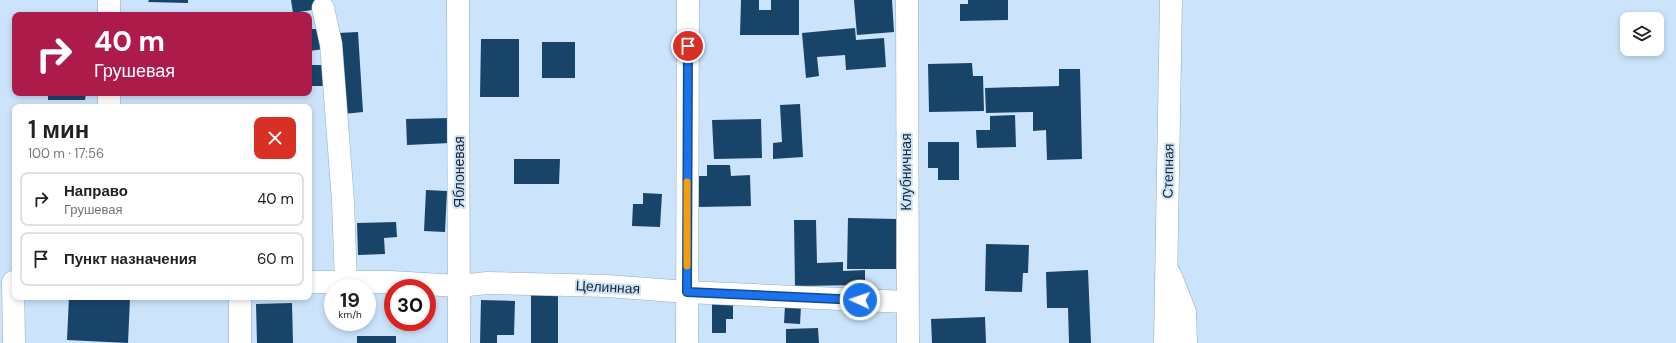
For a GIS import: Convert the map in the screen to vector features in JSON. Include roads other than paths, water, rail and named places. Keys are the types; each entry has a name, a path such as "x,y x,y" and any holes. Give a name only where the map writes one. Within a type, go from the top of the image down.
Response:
{"street":[{"path":"109,0 109,12"},
{"name":"Яблоневая","path":"458,0 459,343"},
{"path":"687,343 688,0"},
{"name":"Клубничная","path":"907,0 908,343"},
{"name":"Степная","path":"1166,343 1171,0"},
{"path":"323,8 331,44 343,201 346,279"},
{"path":"1166,263 1185,312 1186,343"},
{"path":"9,282 14,343"},
{"name":"Целинная","path":"312,282 324,282"},
{"name":"Целинная","path":"376,282 459,286 487,284 607,286 687,292 907,302"},
{"path":"240,300 240,343"}]}
